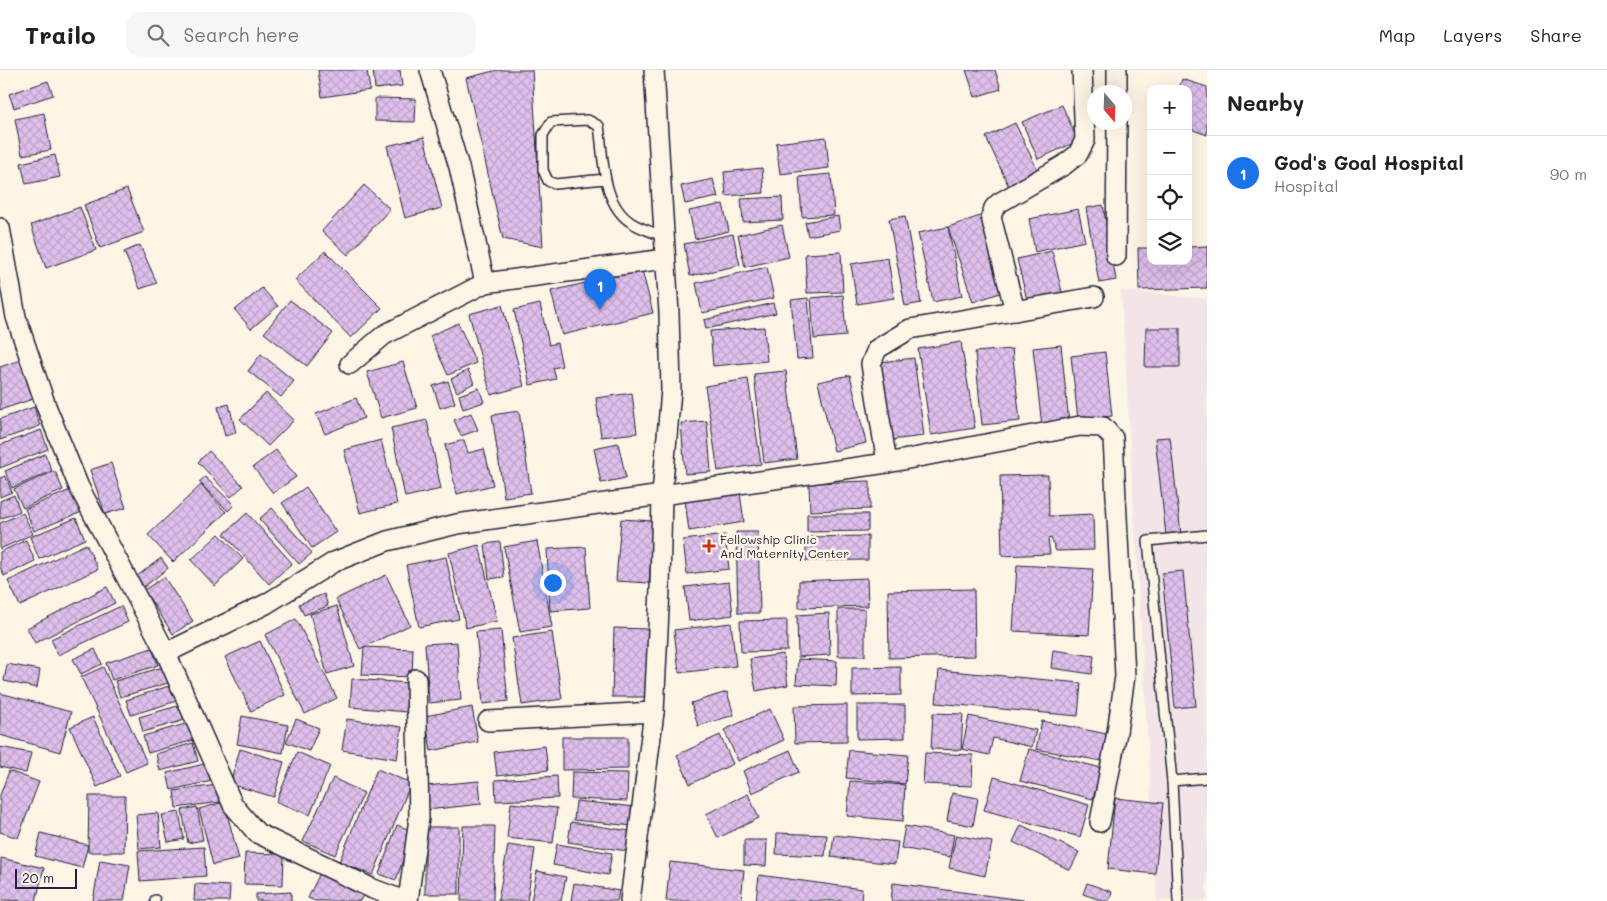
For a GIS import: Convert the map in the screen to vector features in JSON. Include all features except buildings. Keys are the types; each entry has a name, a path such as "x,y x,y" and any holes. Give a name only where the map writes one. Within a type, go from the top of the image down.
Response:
{"street":[{"path":"430,70 459,167 485,283"},
{"path":"630,901 654,712 662,494 671,390 669,314 654,70"},
{"path":"1016,311 991,217 998,203 1064,165 1078,154 1085,140 1082,70"},
{"path":"1117,70 1117,85"},
{"path":"1116,130 1116,256"},
{"path":"0,228 16,317 46,406 80,486 166,652 233,805 257,833 373,888 406,901 419,818 416,679"},
{"path":"350,364 384,335 485,283 665,259"},
{"path":"886,463 871,364 877,349 910,329 1094,297"},
{"path":"166,652 266,604 334,562 387,541 457,524 886,463 1080,426 1103,426 1113,438 1126,676 1100,822"},
{"path":"488,721 654,712"}],"lane":[{"path":"605,179 555,184 548,181 543,170 542,135 550,122 588,120 599,126 605,179 614,204 631,222 664,237"},
{"path":"1178,901 1172,781 1148,541 1207,535"},
{"path":"1172,781 1207,778"}],"shaded area":[{"path":"1121,290 1207,299 1207,901 1157,901"}],"place":[{"name":"God's Goal Hospital","path":"600,310"},
{"name":"Fellowship Clinic And Maternity Center","path":"709,546"}]}
